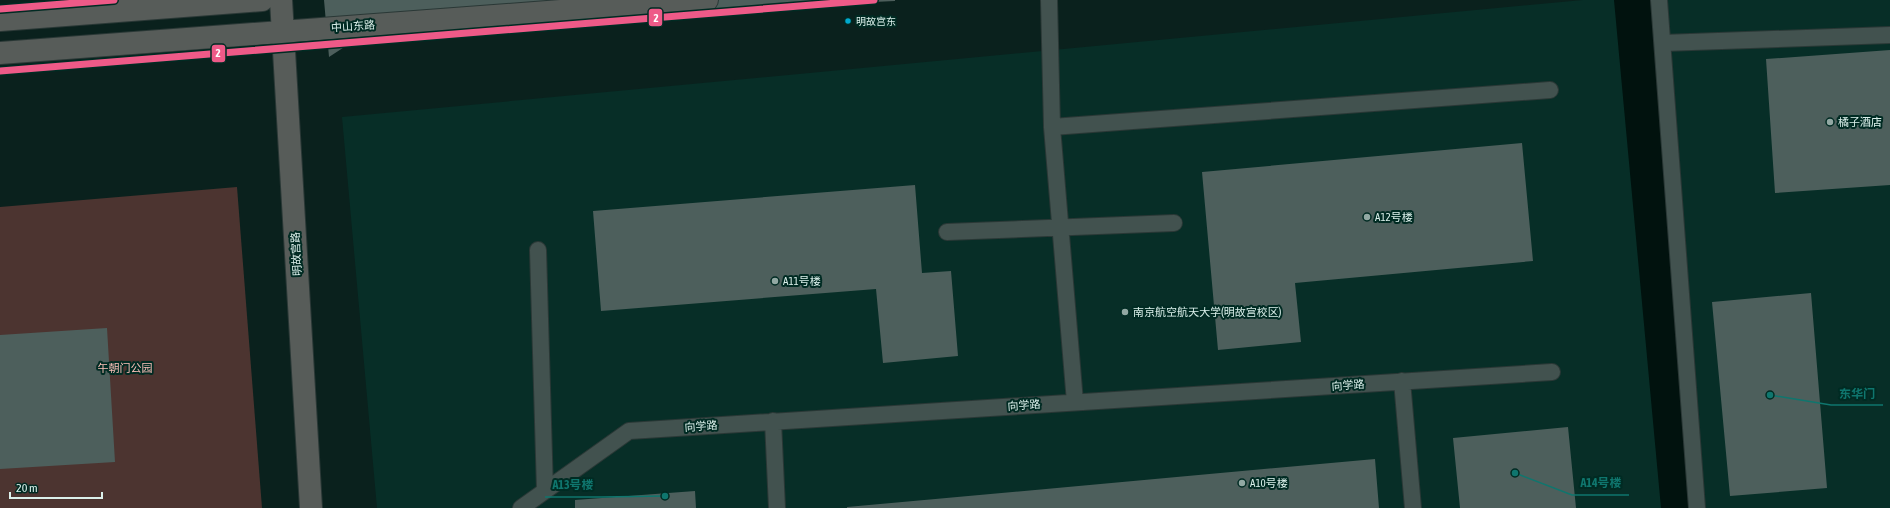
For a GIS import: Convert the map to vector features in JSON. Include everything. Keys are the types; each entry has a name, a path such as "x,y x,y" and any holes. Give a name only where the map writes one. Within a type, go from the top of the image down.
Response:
{"main road":[{"path":"0,20 262,0"},
{"name":"明故宫路","path":"281,0 311,508"},
{"name":"中山东路","path":"0,53 707,0"}],"lane":[{"path":"1048,0 1052,127 1075,402"},
{"path":"1658,0 1663,43 1697,508"},
{"path":"1663,43 1890,34"},
{"path":"1052,127 1550,90"},
{"path":"947,232 1174,223"},
{"path":"538,250 545,491"},
{"name":"向学路","path":"521,508 629,431 1552,372"},
{"path":"1402,381 1413,508"},
{"path":"773,421 777,508"}],"shaded area":[{"name":"南京航空航天大学(明故宫校区)","path":"1583,0 1890,0 1890,508 377,508 342,117"},
{"path":"1614,0 1652,0 1696,508 1661,508"}],"green space":[{"name":"午朝门公园","path":"237,187 262,508 0,508 0,207"}],"building":[{"path":"324,0 895,1 378,25 329,57"},
{"name":"橘子酒店","path":"1890,50 1890,185 1775,193 1766,59"},
{"name":"A12号楼","path":"1522,143 1533,261 1295,283 1301,342 1218,350 1202,172"},
{"name":"A11号楼","path":"915,185 922,273 951,271 958,356 883,363 876,289 601,311 593,211"},
{"path":"1811,293 1827,488 1730,496 1712,302"},
{"path":"107,328 115,462 0,469 0,335"},
{"path":"1568,427 1576,508 1460,508 1453,438"},
{"name":"A10号楼","path":"1375,459 1379,508 847,508 847,507"},
{"path":"695,491 696,508 575,508 575,500"}],"transit line":[{"name":"2","path":"0,9 114,0"},
{"name":"2","path":"0,71 874,0"}],"place":[{"name":"明故宫东","path":"848,21"},
{"name":"橘子酒店","path":"1830,122"},
{"name":"A12号楼","path":"1367,217"},
{"name":"A11号楼","path":"775,281"},
{"name":"南京航空航天大学(明故宫校区)","path":"1125,312"},
{"name":"东华门","path":"1770,395"},
{"name":"A14号楼","path":"1515,473"},
{"name":"A10号楼","path":"1242,483"},
{"name":"A13号楼","path":"665,496"}]}
